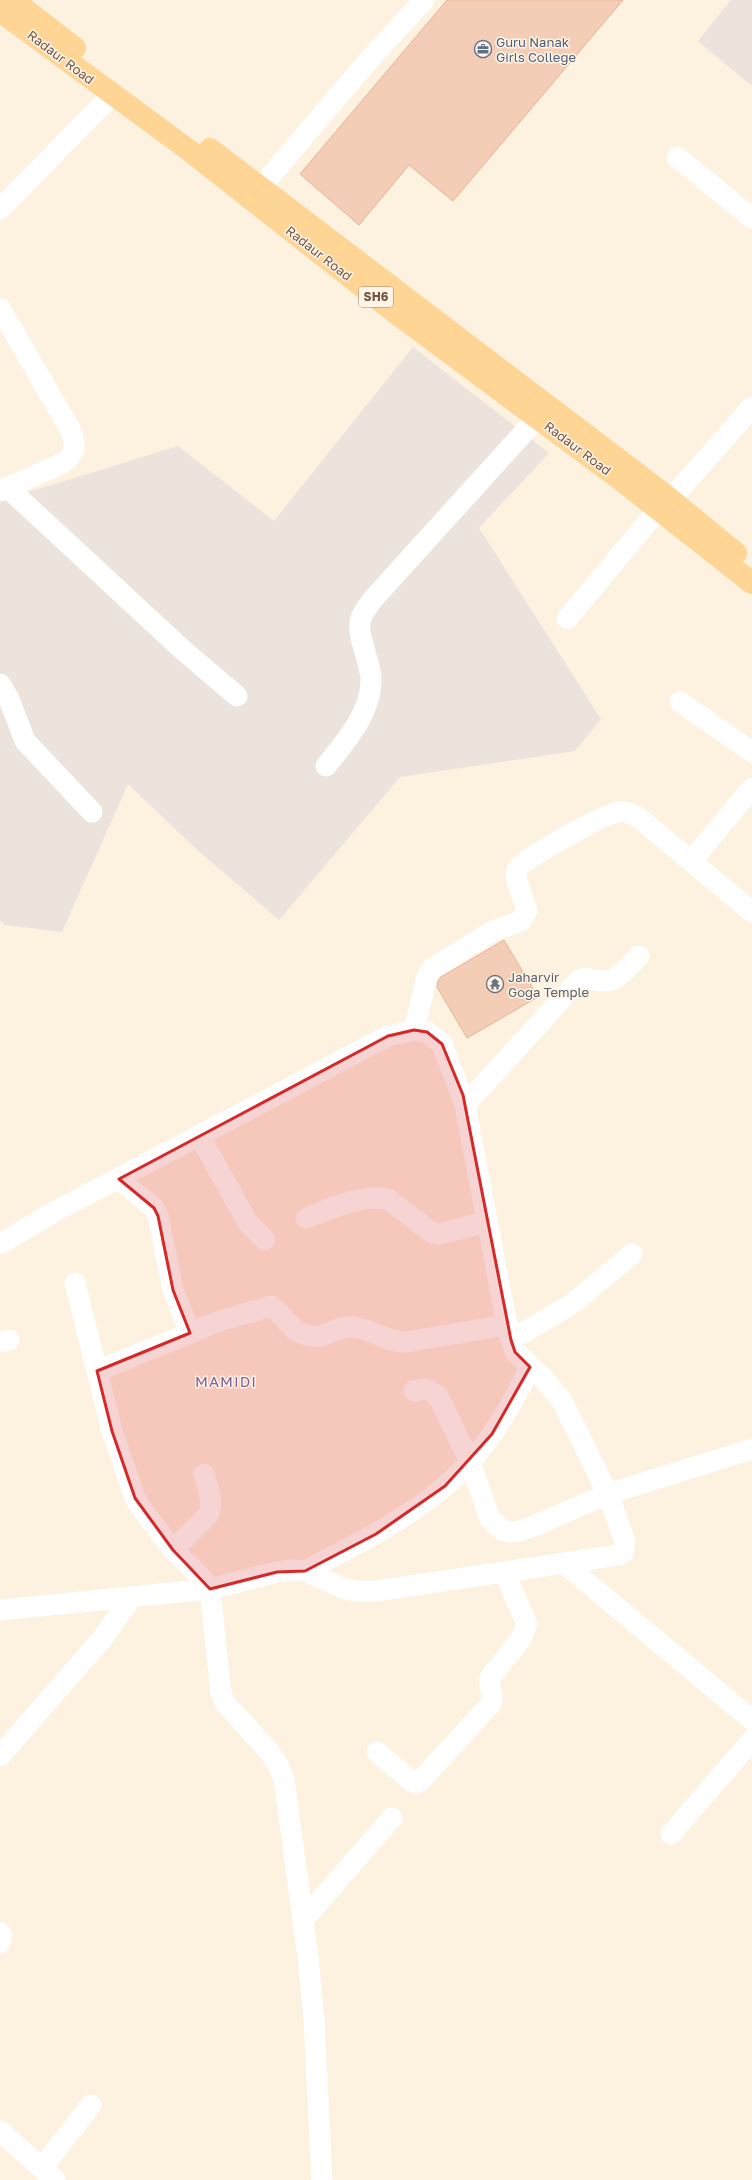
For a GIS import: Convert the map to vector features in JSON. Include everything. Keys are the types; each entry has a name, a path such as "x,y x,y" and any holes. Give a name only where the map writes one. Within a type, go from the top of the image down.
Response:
{"main road":[{"name":"Radaur Road","path":"13,0 120,84 261,187 664,505 752,583"},
{"name":"Radaur Road","path":"0,11 190,151 397,314 537,418 752,566"}],"street":[{"path":"261,187 368,61 424,0"},
{"path":"0,210 112,95"},
{"path":"677,157 752,218"},
{"path":"0,308 71,431 75,442 74,452 61,464 4,489 184,651 237,696"},
{"path":"567,619 664,505 752,407"},
{"path":"326,766 352,732 370,690 370,667 360,630 360,621 364,613 374,598 537,418"},
{"path":"0,684 9,699 25,742 92,812"},
{"path":"680,702 752,752"},
{"path":"692,860 752,788"},
{"path":"414,1030 427,976 433,968 493,931 521,920 525,916 526,904 516,874 523,863 574,833 620,812 639,818 692,860 752,912"},
{"path":"465,1105 579,980 585,978 604,981 612,979 619,975 639,956"},
{"path":"0,1244 54,1212 200,1137 388,1036 414,1030 427,1032 442,1044 465,1105 486,1222 509,1332 515,1352 542,1377 562,1401 608,1494 625,1542 623,1553 565,1564 376,1591 356,1591 345,1589 305,1571"},
{"path":"200,1137 248,1223 265,1240"},
{"path":"119,1179 154,1208 158,1216 174,1290 190,1333"},
{"path":"306,1218 333,1208 365,1199 380,1198 392,1202 431,1232 439,1234 486,1222"},
{"path":"97,1371 219,1321 272,1306 289,1327 297,1333 310,1336 321,1337 343,1327 354,1327 393,1342 509,1332 572,1304 632,1254"},
{"path":"75,1283 112,1431 135,1498 173,1550 199,1575 210,1589 221,1693 226,1703 273,1756 284,1779 303,1920 314,2019 322,2180"},
{"path":"0,1610 210,1589 277,1572 305,1571 376,1534 445,1486 470,1462 492,1434 520,1390 530,1367"},
{"path":"414,1391 427,1390 438,1396 470,1462 490,1519 502,1530 517,1532 608,1494 752,1449"},
{"path":"173,1550 208,1516 211,1509 211,1499 204,1474"},
{"path":"565,1564 752,1720"},
{"path":"377,1752 410,1780 416,1782 420,1781 490,1705 493,1695 489,1683 490,1678 522,1637 527,1624 504,1572"},
{"path":"0,1756 101,1640 132,1597"},
{"path":"671,1834 752,1740"},
{"path":"303,1920 392,1818"},
{"path":"0,1932 2,1934 0,1943"},
{"path":"0,2131 48,2174 91,2105"}],"highlighted area":[{"path":"414,1030 427,1032 442,1044 463,1095 511,1340 515,1352 530,1367 492,1434 445,1486 376,1534 305,1571 277,1572 210,1589 173,1550 135,1498 112,1431 97,1371 190,1333 173,1290 158,1216 154,1208 119,1179 388,1036"}],"shaded area":[{"path":"731,0 752,0 752,86 698,41"},
{"path":"413,347 549,453 479,528 601,719 575,751 400,777 279,920 193,846 128,784 62,932 5,925 0,920 0,501 178,446 274,521"}],"building":[{"path":"447,0 623,0 453,201 409,165 359,225 300,174"},
{"path":"504,940 538,997 467,1038 437,987 438,981 441,977"}],"place":[{"name":"Guru Nanak Girls College","path":"483,49"},
{"name":"Jaharvir Goga Temple","path":"495,984"}],"district":[{"name":"MAMIDI","path":"226,1382"}]}
